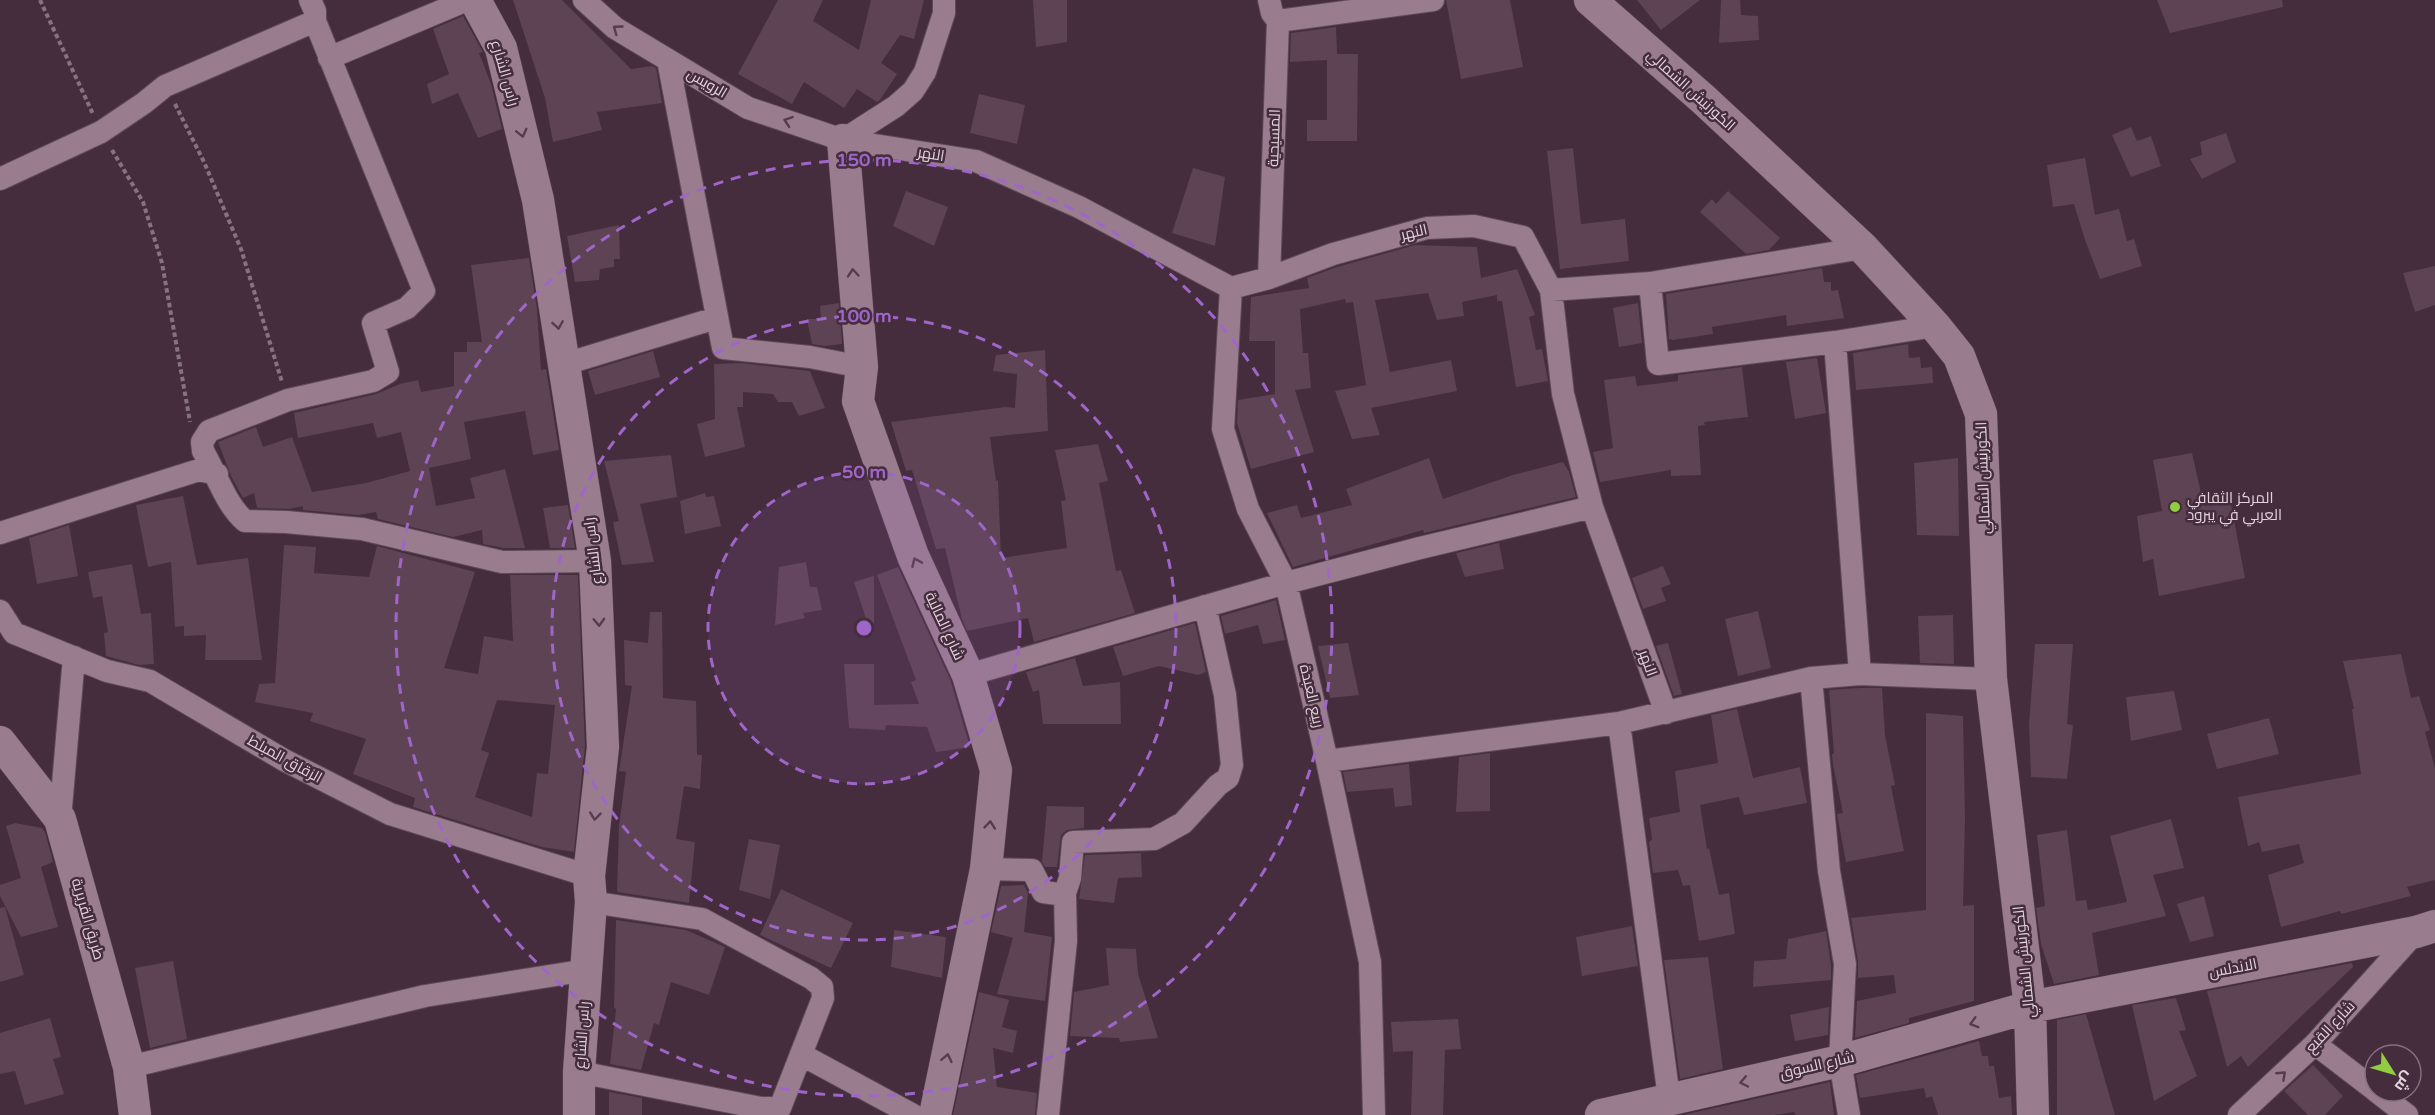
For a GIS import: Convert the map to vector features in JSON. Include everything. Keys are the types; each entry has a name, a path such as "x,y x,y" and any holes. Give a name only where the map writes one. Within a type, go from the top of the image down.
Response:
{"street":[{"path":"329,58 467,0"},
{"name":"راس الشارع","path":"475,0 501,48 538,200 595,561 603,747 590,889 587,970 579,1072 579,1115"},
{"name":"الرويس","path":"585,0 615,28 748,108 843,140"},
{"path":"843,140 896,106 913,91 925,72 944,13 944,0"},
{"name":"المسيحية","path":"1269,0 1272,13 1278,21 1269,278"},
{"path":"1278,21 1433,0"},
{"name":"الكورنيش الشمالي","path":"1590,0 1703,99 1863,248 1935,326 1959,356 1981,414 1991,679 2030,1007 2033,1115"},
{"path":"0,179 101,132 165,86 313,11 329,58 424,291 407,308 373,323 388,372 373,381 288,400 209,431 202,442 203,451 233,508 245,521 362,529 502,562 595,561"},
{"path":"668,60 723,348 810,357 862,367"},
{"name":"النهر","path":"843,140 976,161 1079,207 1231,288 1269,278 1333,254 1427,228 1474,226 1523,237 1551,290 1563,394 1592,507 1666,713"},
{"name":"شارع المالية","path":"843,140 862,367 858,401 913,556 968,675 996,770 986,869 935,1115"},
{"path":"1551,290 1650,283 1863,248"},
{"path":"1650,283 1658,364 1835,342 1935,326"},
{"name":"ربيع العبدة","path":"1231,288 1222,429 1248,509 1286,583 1328,761 1370,962 1374,1115"},
{"path":"565,364 716,318"},
{"path":"1835,342 1860,674"},
{"path":"0,533 199,470 217,474"},
{"path":"968,675 1286,583 1592,507"},
{"path":"1048,1115 1066,941 1065,895 1070,878 1073,842 1154,839 1183,823 1218,784 1228,778 1232,765 1225,695 1205,606"},
{"name":"الزقاق المبلط","path":"0,611 14,633 107,671 150,681 284,760 390,814 590,889 702,919 811,978 822,987 823,998 780,1108 761,1108 579,1072"},
{"path":"60,819 74,657"},
{"path":"1328,761 1619,723 1811,678 1860,674 1991,679"},
{"path":"1811,678 1828,871 1845,964 1840,1060 1849,1115"},
{"path":"1619,723 1669,1098"},
{"name":"طريق القريرية","path":"0,742 60,819 129,1067 135,1115"},
{"path":"986,869 1032,870 1042,892 1065,895"},
{"name":"الاندلس","path":"2030,1007 2426,929"},
{"name":"شارع القبع","path":"2239,1115 2315,1044 2426,929"},
{"path":"129,1067 425,996 587,970"},
{"name":"شارع السوق","path":"1601,1115 1840,1060 2030,1007"},
{"path":"2315,1044 2363,1082"},
{"path":"802,1055 913,1115"},
{"path":"2391,1103 2407,1115"}],"path":[{"path":"40,0 101,132 143,202 159,253 190,424"},
{"path":"165,86 204,162 241,249 288,400"}],"building":[{"path":"513,0 562,0 631,69 652,66 656,68 662,103 597,112 602,130 553,142 545,98"},
{"path":"778,0 823,0 813,21 859,50 871,0 924,0 914,39 900,35 881,63 897,74 880,100 877,102 857,89 844,108 804,82 792,104 738,74"},
{"path":"1033,0 1067,0 1067,42 1036,47"},
{"path":"1446,0 1510,0 1523,67 1461,79"},
{"path":"1637,0 1700,0 1661,30"},
{"path":"1721,0 1740,0 1741,15 1758,16 1759,40 1719,43"},
{"path":"2157,0 2282,0 2283,7 2170,33"},
{"path":"463,16 483,52 479,53 491,84 502,129 478,138 458,93 432,104 427,84 449,74 433,29"},
{"path":"1336,27 1337,54 1358,54 1357,141 1307,141 1307,120 1327,120 1327,60 1290,62 1291,33"},
{"path":"979,94 1025,105 1017,144 970,133"},
{"path":"2131,127 2137,141 2151,136 2161,166 2131,177 2112,135"},
{"path":"2226,133 2236,162 2202,179 2190,159 2202,155 2200,142"},
{"path":"1573,148 1581,224 1625,219 1629,261 1560,269 1547,151"},
{"path":"2085,158 2095,215 2119,209 2127,241 2134,239 2142,266 2100,279 2074,204 2053,207 2047,165"},
{"path":"1193,168 1225,177 1215,246 1172,233"},
{"path":"906,191 948,207 934,246 893,226"},
{"path":"1728,191 1780,238 1769,250 1746,254 1700,212 1712,199 1716,204"},
{"path":"619,225 620,259 614,259 614,267 600,269 599,280 575,282 567,236"},
{"path":"1415,245 1477,247 1481,278 1517,269 1535,315 1529,317 1536,350 1542,349 1548,381 1516,387 1502,301 1497,301 1497,295 1462,302 1464,316 1437,320 1428,293 1375,300 1390,372 1451,360 1457,391 1371,408 1380,435 1352,439 1335,391 1366,385 1353,302 1346,303 1345,299 1300,309 1303,353 1308,353 1311,388 1295,390 1314,452 1251,469 1237,423 1238,400 1275,394 1275,341 1249,341 1251,297 1309,288 1307,278"},
{"path":"529,258 537,309 541,370 546,369 559,450 533,455 525,411 464,422 471,459 429,468 436,506 475,498 470,478 505,469 525,548 504,548 483,544 482,530 453,537 378,519 376,512 358,515 303,510 303,506 289,509 257,508 254,493 243,498 231,476 218,442 256,427 263,447 292,437 312,492 366,483 410,471 401,432 377,438 373,423 298,438 294,413 376,394 400,384 418,380 421,392 454,386 454,352 467,352 467,342 482,342 471,265"},
{"path":"2435,266 2435,305 2415,312 2403,273"},
{"path":"1822,268 1824,282 1831,282 1831,291 1838,290 1844,318 1787,326 1786,315 1712,327 1713,334 1669,339 1666,294"},
{"path":"839,303 842,344 825,346 812,344 807,319 821,319 820,306"},
{"path":"1638,303 1642,343 1619,347 1613,308"},
{"path":"1908,344 1909,358 1920,357 1921,368 1932,367 1933,383 1856,390 1853,353"},
{"path":"1045,350 1048,431 990,437 996,481 998,480 1001,558 1067,548 1061,501 1066,500 1055,450 1098,444 1108,481 1099,483 1116,571 1121,570 1135,613 1034,642 1028,618 967,631 945,548 936,549 912,470 906,471 891,422 1005,407 1015,408 1017,374 993,371 996,355"},
{"path":"653,351 660,377 595,395 588,371"},
{"path":"1817,358 1826,413 1795,419 1786,362"},
{"path":"741,363 810,371 825,408 799,416 792,402 778,402 773,394 743,392 743,407 737,407 745,447 705,457 697,424 715,419 714,364"},
{"path":"1742,367 1748,417 1704,422 1705,425 1698,426 1701,475 1671,476 1671,470 1600,482 1593,452 1613,448 1604,380 1635,376 1637,386 1678,381 1678,375"},
{"path":"2192,453 2204,506 2230,499 2245,578 2159,596 2153,559 2143,562 2137,516 2162,511 2153,460"},
{"path":"671,455 677,497 640,504 654,562 622,565 613,522 619,521 604,461"},
{"path":"1429,458 1443,499 1513,475 1563,462 1569,472 1576,497 1424,533 1423,530 1293,567 1267,513 1297,505 1301,518 1352,505 1346,489"},
{"path":"1958,458 1959,536 1917,535 1914,463"},
{"path":"705,493 706,497 714,496 721,526 685,534 680,501"},
{"path":"183,496 197,565 248,558 262,660 205,660 206,635 184,636 184,626 175,627 171,562 148,567 136,505"},
{"path":"568,505 575,548 550,548 543,508"},
{"path":"69,525 78,576 37,584 29,538"},
{"path":"1499,543 1504,569 1465,577 1456,553"},
{"path":"284,545 316,547 314,573 369,577 377,546 475,572 444,668 478,674 484,636 513,641 510,575 578,575 585,746 574,852 542,847 413,807 415,798 353,774 366,739 310,721 313,713 255,702 259,684 275,683","holes":["497,700 555,705 548,774 537,773 532,817 475,797 489,753 481,750"]},
{"path":"806,562 810,587 817,587 822,610 803,613 805,618 775,625 779,567"},
{"path":"132,564 141,614 151,613 154,664 139,665 106,656 104,633 108,632 102,596 93,598 88,572"},
{"path":"1663,566 1671,584 1661,588 1666,601 1643,609 1632,578"},
{"path":"898,567 950,679 970,747 936,752 927,727 886,725 885,730 849,728 844,664 874,664 874,705 919,704 911,682 916,680 877,575"},
{"path":"874,576 874,633 871,634 854,582"},
{"path":"1276,600 1285,640 1263,644 1258,625 1225,634 1221,616"},
{"path":"1758,611 1771,668 1738,676 1725,619"},
{"path":"650,612 662,612 663,698 696,701 697,755 702,755 700,789 684,786 676,839 695,842 689,903 617,892 619,826 626,772 619,771 632,686 625,685 624,640 648,643"},
{"path":"1953,615 1954,664 1920,663 1918,616"},
{"path":"1195,623 1206,672 1198,675 1159,666 1123,676 1113,647"},
{"path":"1348,643 1359,695 1330,698 1318,646"},
{"path":"1668,643 1682,694 1674,696 1656,646"},
{"path":"2035,644 2073,644 2067,724 2073,725 2067,779 2031,777 2029,724"},
{"path":"2401,654 2411,698 2419,696 2430,730 2425,732 2435,768 2435,880 2407,887 2411,896 2341,914 2340,911 2281,927 2268,875 2304,863 2299,844 2262,852 2259,842 2248,846 2238,797 2361,774 2352,709 2354,709 2343,661"},
{"path":"1075,658 1083,686 1120,682 1121,724 1043,724 1039,690 1033,692 1026,672"},
{"path":"1882,688 1885,735 1895,785 1891,786 1904,851 1846,862 1837,814 1843,813 1833,765 1829,690"},
{"path":"2174,691 2182,730 2131,741 2126,697"},
{"path":"1737,709 1753,778 1800,767 1807,803 1744,815 1739,797 1700,805 1707,849 1709,848 1719,895 1729,893 1735,934 1699,941 1690,885 1683,886 1678,870 1653,873 1649,818 1680,812 1675,771 1718,763 1711,715"},
{"path":"1926,713 1963,716 1965,818 1963,906 1974,905 1974,1001 1909,1018 1909,1023 1855,1038 1857,1001 1896,993 1894,975 1858,978 1858,962 1851,918 1926,910"},
{"path":"2269,718 2279,754 2217,769 2207,734"},
{"path":"1490,753 1490,811 1456,812 1459,757"},
{"path":"1409,764 1412,805 1395,807 1393,788 1347,792 1343,772"},
{"path":"1047,806 1084,807 1084,828 1067,830 1061,835 1057,867 1045,867 1042,862"},
{"path":"2171,819 2184,868 2153,875 2166,916 2092,933 2099,975 2054,984 2041,944 2036,908 2045,906 2037,835 2067,830 2076,901 2086,900 2088,910 2127,902 2110,836"},
{"path":"15,823 42,828 45,832 53,862 41,867 58,927 21,937 0,896 0,885 21,878 6,826"},
{"path":"749,839 780,845 770,899 739,890"},
{"path":"1141,853 1142,877 1118,878 1114,903 1079,899 1085,855"},
{"path":"1024,885 1028,893 1024,932 1052,937 1045,1001 997,994 1013,938 991,932 1001,886"},
{"path":"781,889 853,923 831,968 760,935"},
{"path":"2204,896 2214,936 2190,942 2177,904"},
{"path":"5,907 24,975 0,982 0,908"},
{"path":"616,920 686,930 725,947 709,995 671,982 659,1025 654,1023 641,1070 610,1064 616,1009 614,1008"},
{"path":"1632,926 1638,966 1582,976 1576,937"},
{"path":"894,930 946,937 942,978 891,967"},
{"path":"1826,931 1831,980 1753,987 1754,961 1786,959 1788,939"},
{"path":"1106,948 1136,949 1138,974 1158,1038 1120,1042 1119,1038 1070,1036 1074,992 1109,985"},
{"path":"1708,957 1723,1069 1680,1079 1664,960"},
{"path":"173,961 187,1039 150,1048 135,968"},
{"path":"2352,963 2353,967 2248,1067 2241,1056 2227,1067 2207,991"},
{"path":"979,992 1009,1000 1002,1027 1017,1031 1013,1053 993,1048 997,1087 1037,1093 1035,1115 953,1115"},
{"path":"2176,998 2186,1030 2179,1031 2197,1076 2154,1101 2132,1005"},
{"path":"1829,1007 1828,1035 1795,1041 1790,1015"},
{"path":"2086,1014 2115,1115 2057,1115 2057,1020"},
{"path":"50,1018 61,1057 53,1059 64,1094 25,1105 15,1071 0,1074 0,1033"},
{"path":"1458,1019 1461,1049 1445,1050 1443,1115 1411,1115 1413,1051 1393,1052 1391,1022"},
{"path":"1979,1041 1982,1056 1988,1056 1989,1066 1994,1066 1999,1098 2011,1096 2012,1115 1938,1115 1932,1096 1926,1098 1924,1088 1860,1098 1856,1075"},
{"path":"2313,1065 2343,1096 2325,1115 2308,1115 2284,1091"},
{"path":"1830,1082 1834,1115 1796,1115 1794,1112 1774,1115 1683,1115"},
{"path":"609,1092 642,1098 642,1115 609,1115"}],"place":[{"name":"المركز الثقافي العربي في يبرود","path":"2175,507"}]}
